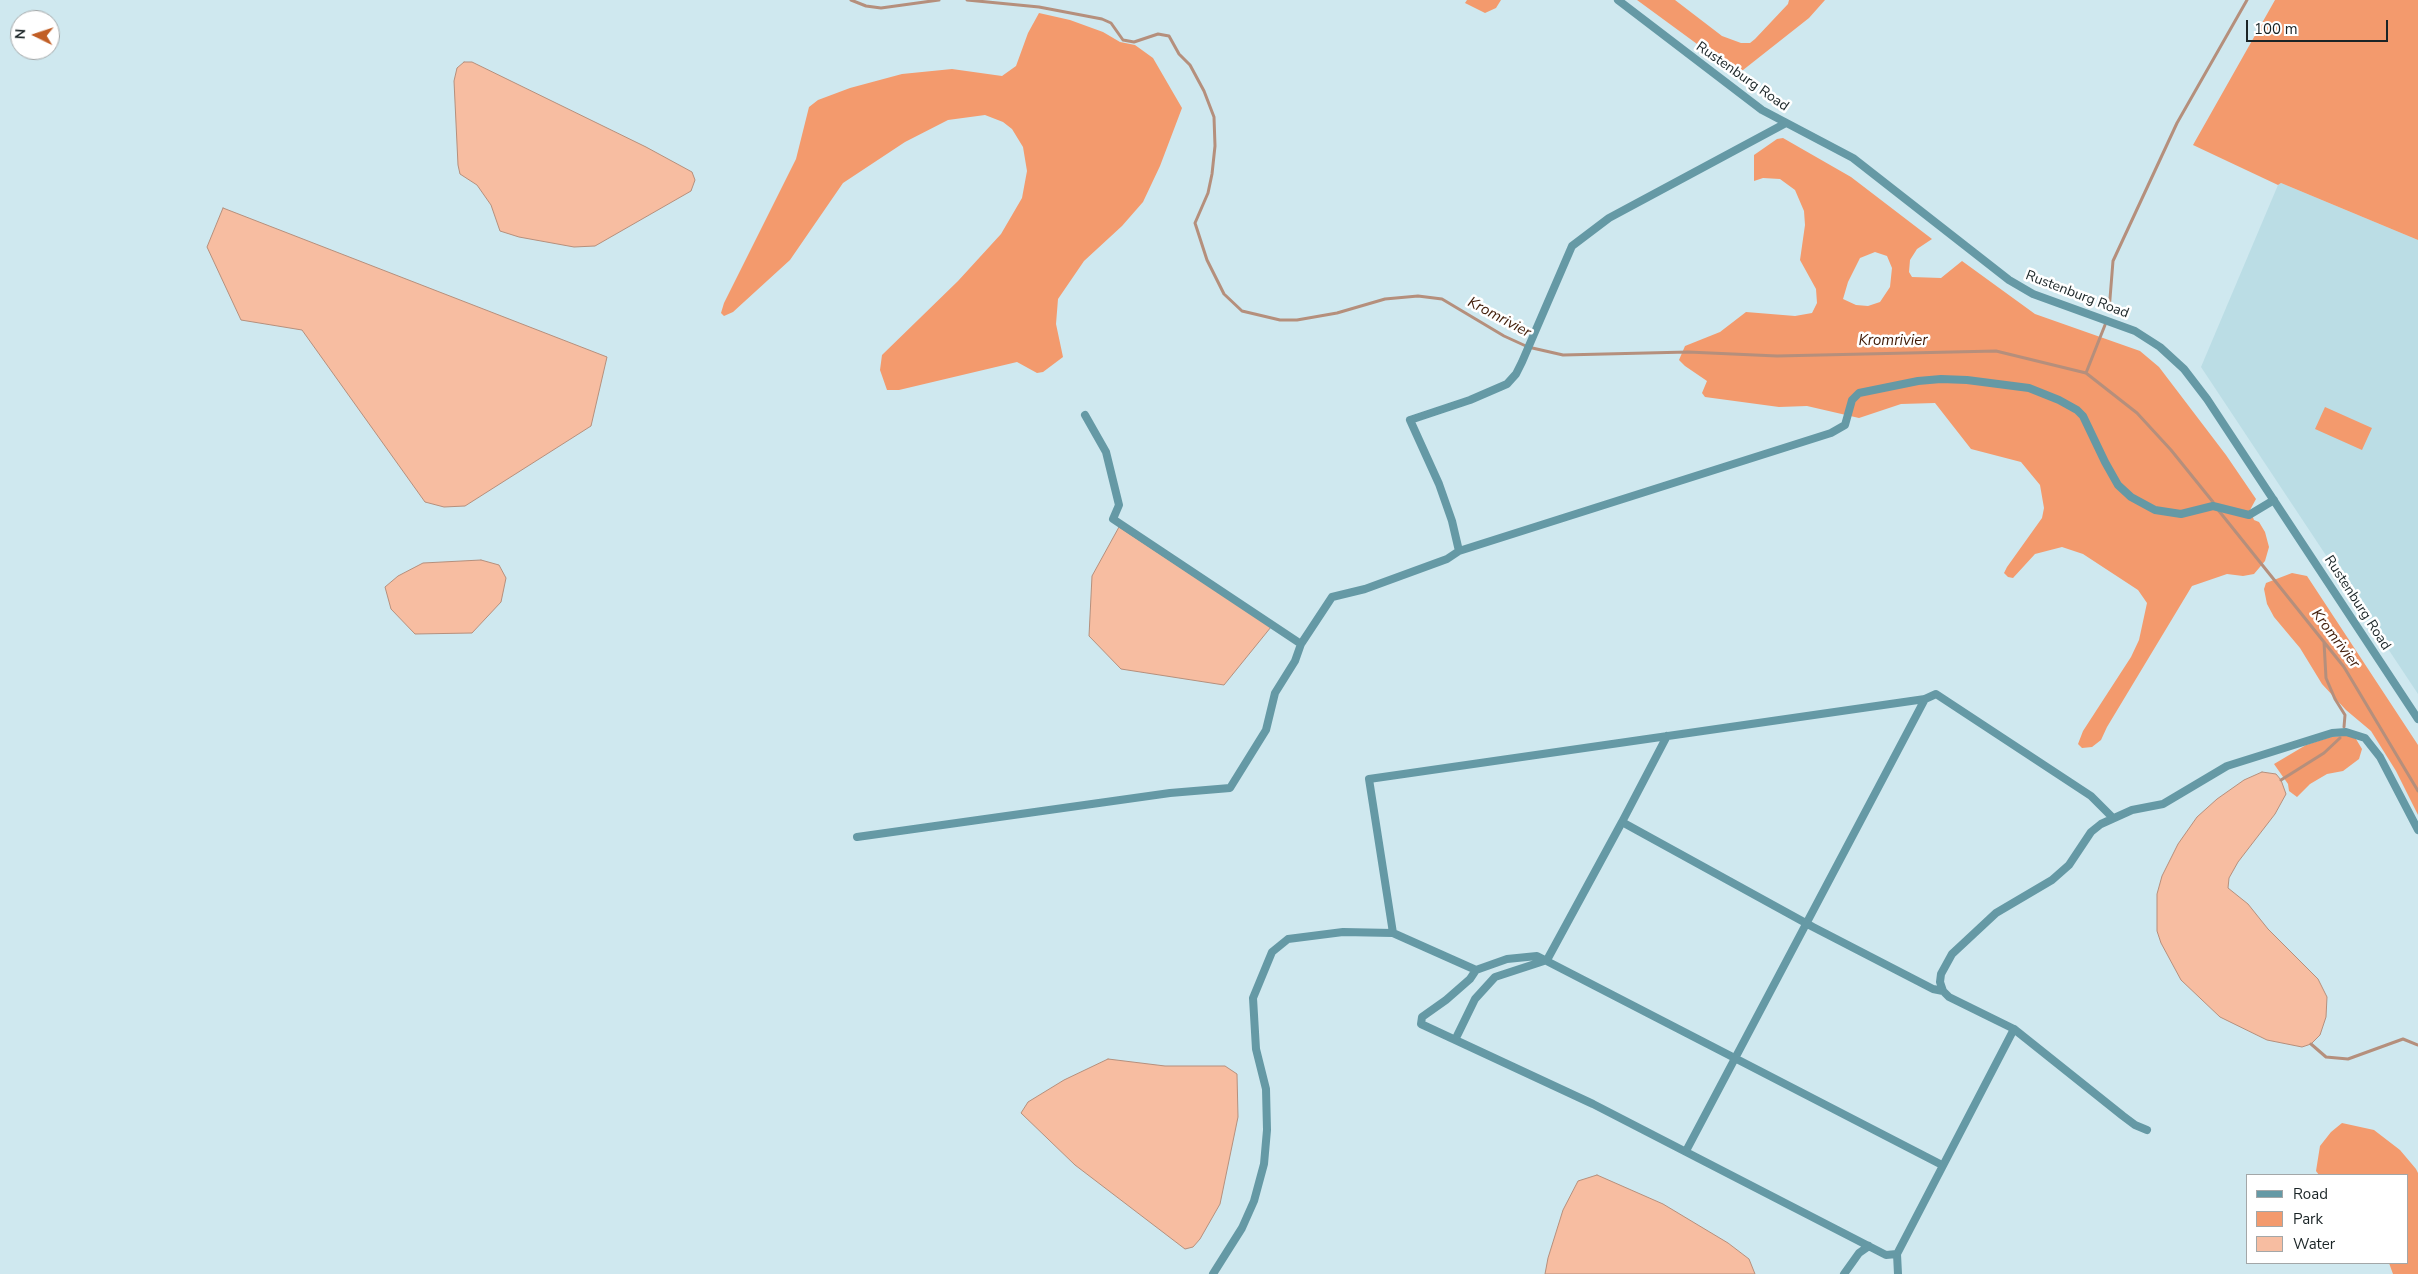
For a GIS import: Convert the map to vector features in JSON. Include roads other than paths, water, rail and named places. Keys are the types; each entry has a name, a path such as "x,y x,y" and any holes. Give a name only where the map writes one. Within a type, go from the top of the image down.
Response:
{"street":[{"name":"Rustenburg Road","path":"1618,0 1756,105 1853,158 2009,280 2033,294 2135,331 2160,347 2184,369 2207,399 2418,719"},
{"path":"1458,552 1452,521 1439,484 1410,420 1470,400 1507,384 1516,374 1522,362 1572,246 1609,218 1786,123"},
{"path":"857,838 1170,793 1230,788 1266,730 1275,694 1295,661 1301,644 1332,597 1365,589 1447,559 1458,552 1831,433 1845,425 1852,400 1859,393 1918,381 1941,379 1967,380 2029,388 2078,410 2083,416 2118,485 2130,497 2155,510 2181,514 2213,506 2249,515 2274,500"},
{"path":"1085,415 1106,452 1118,505 1113,519 1301,644"},
{"path":"1393,933 1370,779 1925,699 1936,694 2091,796 2113,818"},
{"path":"1686,1151 1925,699"},
{"path":"2147,1130 2135,1125 2123,1116 2014,1029 1949,997 1943,990 1940,982 1941,974 1947,961 1962,943 1996,913 2052,880 2069,865 2092,832 2113,818 2132,810 2163,804 2227,766 2332,733 2346,732 2365,738 2380,757 2418,830"},
{"path":"1456,1038 1475,999 1496,977 1547,960 1667,736"},
{"path":"1622,822 1806,923 1933,989 1943,990"},
{"path":"1213,1274 1242,1228 1254,1201 1264,1164 1267,1130 1266,1089 1256,1049 1253,998 1272,952 1288,939 1343,932 1393,933 1476,970"},
{"path":"1897,1254 1886,1255 1686,1151 1456,1038 1421,1024 1422,1016 1446,1000 1470,979 1476,970 1500,961 1523,956 1537,956 1735,1056 1942,1165"},
{"path":"1898,1274 1897,1254 2014,1029"},
{"path":"1844,1274 1859,1253 1869,1246"}],"water":[{"path":"464,62 472,62 646,147 692,172 695,180 691,191 595,246 574,247 519,237 500,231 491,205 477,185 460,174 458,165 454,81 457,68"},
{"path":"223,208 607,357 591,426 465,506 444,507 425,502 302,330 241,320 207,247"},
{"path":"1119,527 1271,627 1224,685 1121,669 1089,636 1092,576"},
{"path":"481,560 499,565 506,578 501,602 472,633 415,634 391,609 385,587 398,576 423,563"},
{"path":"2262,772 2276,774 2281,780 2286,794 2275,814 2238,862 2229,878 2228,888 2248,904 2268,929 2318,979 2327,997 2326,1017 2320,1035 2311,1044 2302,1047 2267,1040 2220,1017 2181,980 2161,943 2157,931 2157,894 2162,876 2178,844 2197,817 2217,799 2244,780"},
{"path":"1108,1059 1165,1066 1225,1066 1237,1074 1238,1117 1220,1204 1200,1239 1193,1247 1185,1249 1075,1165 1021,1113 1028,1102 1064,1080"},
{"path":"1597,1175 1663,1204 1728,1243 1749,1259 1755,1274 1545,1274 1563,1210 1578,1181"}],"waterway":[{"name":"Kromrivier","path":"851,0 866,6 881,8 939,0"},
{"name":"Kromrivier","path":"967,0 1039,7 1102,19 1111,23 1123,40 1134,42 1158,34 1169,36 1179,54 1190,65 1204,91 1214,117 1215,146 1212,174 1208,193 1195,223 1207,260 1224,294 1242,311 1280,320 1297,320 1337,313 1385,299 1418,296 1442,299 1504,336 1528,347 1563,355 1688,352 1777,356 1996,351 2086,373 2137,413 2171,450 2213,502"},
{"path":"2109,311 2113,261 2177,123 2247,0"},
{"path":"2086,373 2105,325"},
{"name":"Kromrivier","path":"2219,511 2344,667 2418,791"},
{"path":"2324,642 2326,678 2335,699 2345,715 2344,727"},
{"path":"2281,780 2324,753 2340,738"},
{"path":"2311,1044 2326,1057 2348,1059 2403,1039 2418,1045"}]}
